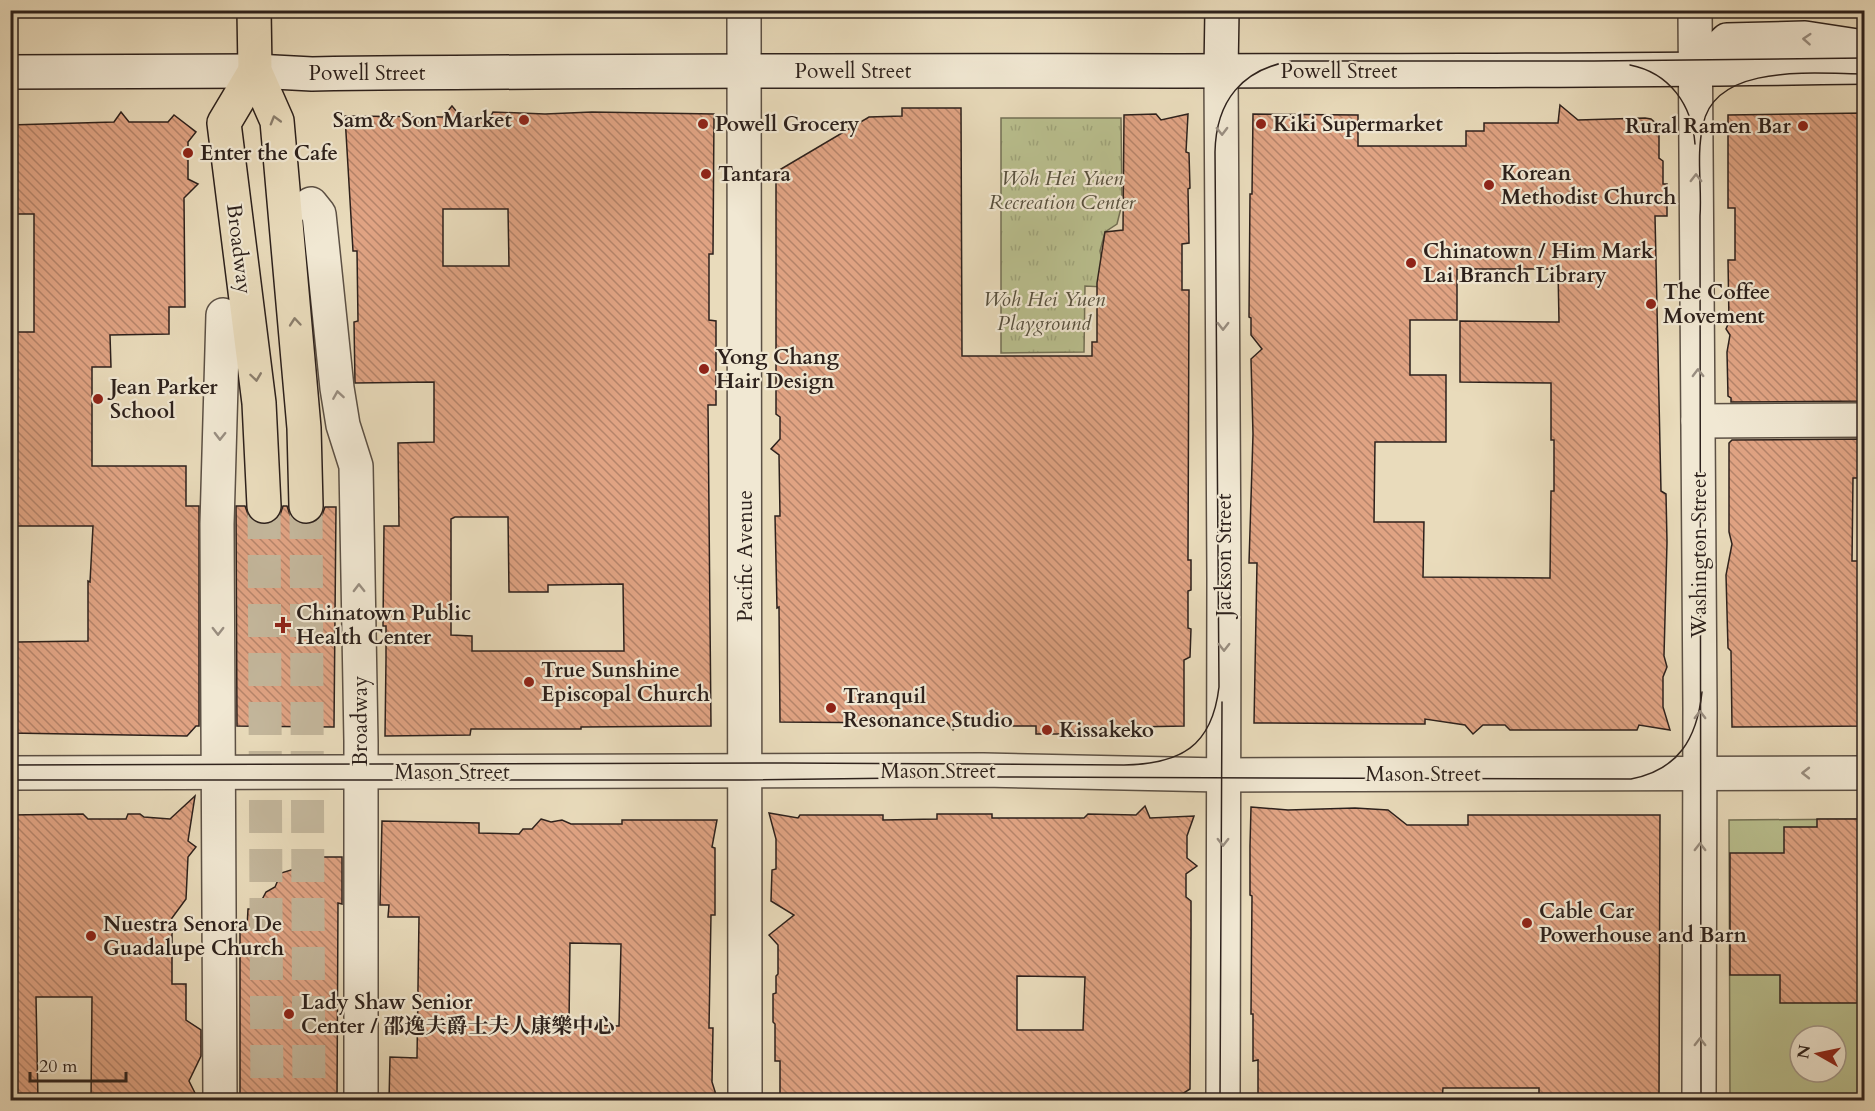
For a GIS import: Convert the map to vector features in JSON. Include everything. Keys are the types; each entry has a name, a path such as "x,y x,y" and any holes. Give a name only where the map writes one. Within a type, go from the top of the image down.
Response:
{"main road":[{"name":"Broadway","path":"254,10 255,71 277,121 298,201 306,506"},
{"name":"Broadway","path":"255,71 224,123 260,403 264,506"},
{"path":"223,315 243,278"}],"street":[{"name":"Pacific Avenue","path":"744,10 745,1101"},
{"name":"Jackson Street","path":"1222,10 1223,1101"},
{"name":"Washington Street","path":"1695,10 1700,773 1699,1101"},
{"path":"1696,70 1727,40 1805,38 1864,47"},
{"name":"Powell Street","path":"10,72 255,71 312,74 1076,70 1221,72 1864,67"},
{"name":"Broadway","path":"298,201 319,214 337,388 343,425 356,466 361,772 362,1101"},
{"name":"Broadway","path":"220,1101 217,524 223,315"},
{"path":"1698,421 1864,420"},
{"name":"Mason Street","path":"10,773 982,770 1223,775 1864,773"}],"green space":[{"name":"Woh Hei Yuen Recreation Center","path":"1001,118 1121,118 1122,204 1117,224 1105,232 1100,251 1104,287 1085,286 1084,352 1001,353"},
{"path":"1864,819 1864,1100 1730,1100 1729,820"}],"building":[{"path":"1560,105 1578,120 1645,118 1651,119 1659,126 1659,158 1663,161 1663,184 1667,184 1667,216 1655,216 1661,491 1666,494 1667,542 1664,656 1667,667 1663,677 1663,707 1670,730 1639,725 1637,730 1510,730 1505,725 1483,725 1473,734 1465,725 1425,719 1425,724 1254,723 1257,563 1249,563 1253,434 1251,359 1262,349 1251,335 1251,318 1249,317 1253,114 1358,115 1358,146 1466,146 1466,131 1484,131 1484,123 1558,123","holes":["1457,269 1558,269 1559,322 1460,321 1460,382 1551,383 1554,491 1551,491 1550,578 1423,577 1424,522 1374,522 1375,442 1446,442 1446,375 1410,375 1410,320 1457,320"]},
{"path":"452,106 461,117 490,118 493,112 714,114 713,254 709,254 709,320 716,321 716,405 708,405 711,726 471,729 470,735 385,736 384,526 399,526 398,443 434,442 434,382 355,383 354,322 358,321 357,251 353,251 345,116 443,117","holes":["443,209 508,209 509,266 443,266","455,517 508,517 509,592 548,592 548,585 623,584 624,651 472,651 472,636 451,635 451,519"]},
{"path":"902,108 961,108 962,356 1092,356 1092,342 1097,342 1097,283 1105,232 1123,230 1124,115 1156,114 1161,120 1188,114 1186,152 1189,153 1189,243 1182,244 1182,290 1189,290 1188,560 1191,560 1191,590 1188,591 1188,628 1191,629 1190,657 1184,660 1184,726 1133,727 1133,734 1036,734 1036,726 1003,726 1003,718 959,720 953,730 945,720 906,720 905,723 780,722 775,516 780,516 779,455 771,449 780,439 780,417 776,414 776,172 869,117 902,116"},
{"path":"121,112 129,122 168,122 174,115 196,132 188,142 188,179 198,184 184,198 185,307 169,307 169,334 110,335 111,367 92,367 92,466 186,466 186,506 199,506 199,726 196,726 187,736 10,733 10,648 17,648 17,642 88,641 88,581 90,582 93,526 10,526 10,332 34,332 34,214 10,214 10,125 114,122"},
{"path":"1864,113 1864,401 1731,402 1728,396 1727,352 1730,335 1726,329 1729,322 1728,260 1735,260 1735,208 1728,208 1728,115"},
{"path":"1864,439 1864,478 1853,478 1852,561 1864,561 1864,726 1732,727 1731,651 1728,648 1726,575 1732,544 1729,532 1729,443 1732,440"},
{"name":"Chinatown Public Health Center","path":"236,506 245,506 249,517 264,525 275,521 283,506 287,506 290,515 297,522 306,525 316,522 325,507 336,507 334,727 237,726"},
{"path":"195,796 188,841 196,847 188,857 186,899 172,918 172,984 186,984 186,1020 201,1030 201,1056 189,1081 199,1101 91,1101 92,997 36,997 38,1101 10,1101 10,815 83,814 88,819 126,819 128,814 140,814 144,817 170,819"},
{"path":"1145,806 1150,818 1194,816 1187,836 1187,858 1197,866 1186,874 1186,897 1191,901 1190,1089 1179,1096 915,1100 780,1098 780,1061 775,1061 775,1024 773,1022 773,994 776,993 778,974 778,945 769,935 794,915 771,901 772,870 776,869 776,839 769,813 798,818 800,815 883,815 883,820 937,819 937,814 992,814 992,818 1084,818 1088,814 1136,815","holes":["1017,976 1085,977 1083,1030 1017,1030"]},
{"name":"Cable Car Powerhouse and Barn","path":"1251,807 1288,810 1355,808 1388,810 1407,825 1468,825 1468,815 1660,815 1659,1101 1539,1101 1539,1088 1443,1088 1442,1101 1258,1101 1258,1060 1253,1061 1253,1014 1251,1014"},
{"path":"541,819 551,822 562,820 571,824 622,824 622,820 717,820 712,847 715,848 715,915 711,915 709,1028 713,1028 712,1082 718,1101 389,1101 390,1057 417,1058 419,917 388,917 389,905 380,905 382,821 479,823 479,833 519,834 523,829 532,829","holes":["570,943 621,944 619,1026 569,1025"]},
{"path":"1817,819 1864,819 1864,1003 1780,1003 1780,975 1730,975 1730,853 1784,853 1784,827 1817,827"},
{"name":"Lady Shaw Senior Center / 邵逸夫爵士夫人康樂中心","path":"301,857 342,857 342,904 338,903 337,1101 240,1101 240,928 247,928 248,909 257,909 266,892 275,887 281,873 301,867"}],"tunnel":[{"path":"264,506 267,1100"},
{"path":"306,506 309,1100"}],"tram line":[{"path":"10,765 786,763 1124,765 1144,764 1177,756 1201,738 1215,708 1219,687 1215,152 1220,117 1235,90 1259,71 1292,61 1864,58"},
{"path":"1630,65 1657,75 1676,93 1689,116 1695,144"},
{"path":"1701,1100 1701,136 1711,105 1727,90 1747,81 1796,74 1864,74"},
{"path":"10,780 745,780 985,777 1631,779 1661,768 1682,750 1695,724 1702,692"},
{"path":"1220,1100 1222,702"}],"place":[{"name":"Sam & Son Market","path":"524,120"},
{"name":"Powell Grocery","path":"703,124"},
{"name":"Kiki Supermarket","path":"1261,124"},
{"name":"Rural Ramen Bar","path":"1803,126"},
{"name":"Enter the Cafe","path":"188,153"},
{"name":"Tantara","path":"706,174"},
{"name":"Korean Methodist Church","path":"1489,185"},
{"name":"Chinatown / Him Mark Lai Branch Library","path":"1411,263"},
{"name":"The Coffee Movement","path":"1651,304"},
{"name":"Yong Chang Hair Design","path":"704,369"},
{"name":"Jean Parker School","path":"98,399"},
{"name":"Chinatown Public Health Center","path":"283,625"},
{"name":"True Sunshine Episcopal Church","path":"529,682"},
{"name":"Tranquil Resonance Studio","path":"831,708"},
{"name":"Kissakeko","path":"1047,730"},
{"name":"Cable Car Powerhouse and Barn","path":"1527,923"},
{"name":"Nuestra Senora De Guadalupe Church","path":"91,936"},
{"name":"Lady Shaw Senior Center / 邵逸夫爵士夫人康樂中心","path":"289,1014"}],"park label":[{"name":"Woh Hei Yuen Playground","path":"1044,311"}]}
